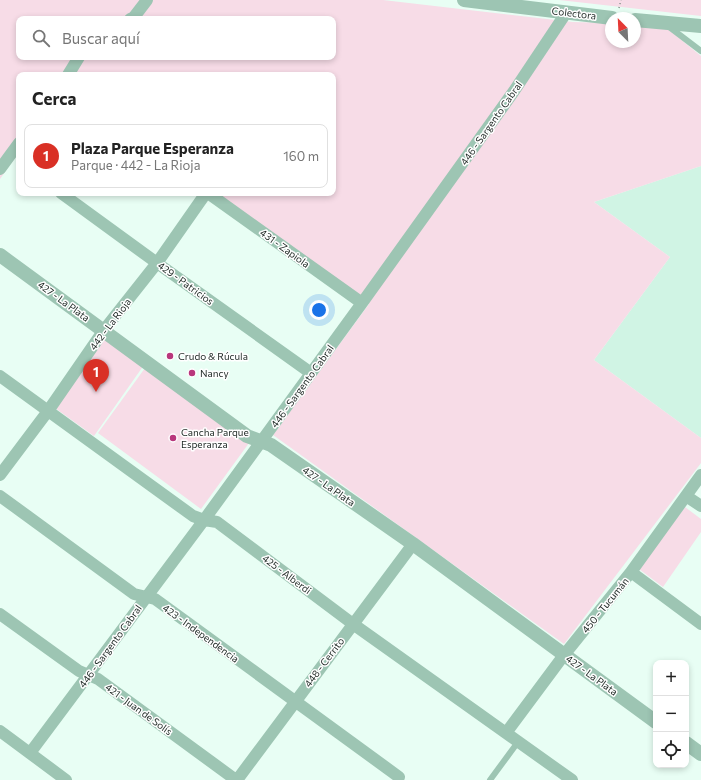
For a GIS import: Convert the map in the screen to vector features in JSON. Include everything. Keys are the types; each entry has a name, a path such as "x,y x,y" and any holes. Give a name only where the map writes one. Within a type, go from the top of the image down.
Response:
{"street":[{"path":"135,16 147,0"},
{"name":"Colectora","path":"464,0 605,17"},
{"name":"446 - Sargento Cabral","path":"30,753 89,676 362,303 514,91 566,12"},
{"path":"641,21 701,26"},
{"path":"70,72 77,60"},
{"path":"0,169 14,159"},
{"name":"429 - Patricios","path":"65,196 311,373"},
{"name":"442 - La Rioja","path":"0,475 48,411 104,330 157,263 205,196"},
{"name":"431 - Zapiola","path":"211,196 362,303"},
{"name":"427 - La Plata","path":"0,255 247,436 271,445 413,544 653,720"},
{"name":"425 - Alberdi","path":"0,376 193,516 204,520 217,522 353,624 572,780"},
{"name":"450 - Tucumán","path":"506,733 564,655 631,572 701,474"},
{"name":"423 - Independencia","path":"0,496 134,594 156,599 399,777"},
{"path":"686,496 701,506"},
{"name":"448 - Cerrito","path":"237,780 413,544"},
{"path":"631,572 701,624"},
{"name":"421 - Juan de Solís","path":"0,614 78,672 98,679 237,780"},
{"path":"0,730 66,780"},
{"path":"689,745 701,754"}],"lane":[{"path":"665,23 701,51"},
{"path":"490,780 518,742"}],"shaded area":[{"path":"0,0 383,0 573,22 605,23 605,48 641,48 641,23 662,24 701,56 701,166 594,202 670,257 594,360 701,438 701,463 564,644 273,435 369,304 218,196 336,196 336,72 16,72 16,156 0,179"},
{"path":"559,0 701,0 701,16"},
{"path":"701,166 701,438 594,360 670,257 594,202"},
{"path":"105,338 144,365 94,436 55,408"},
{"name":"Cancha Parque Esperanza","path":"145,368 249,443 201,509 98,433"},
{"path":"685,507 701,519 701,532 663,587 639,569"}],"place":[{"name":"Crudo & Rúcula","path":"170,356"},
{"name":"Nancy","path":"192,373"},
{"name":"Plaza Parque Esperanza","path":"96,392"},
{"name":"Cancha Parque Esperanza","path":"173,438"}]}
